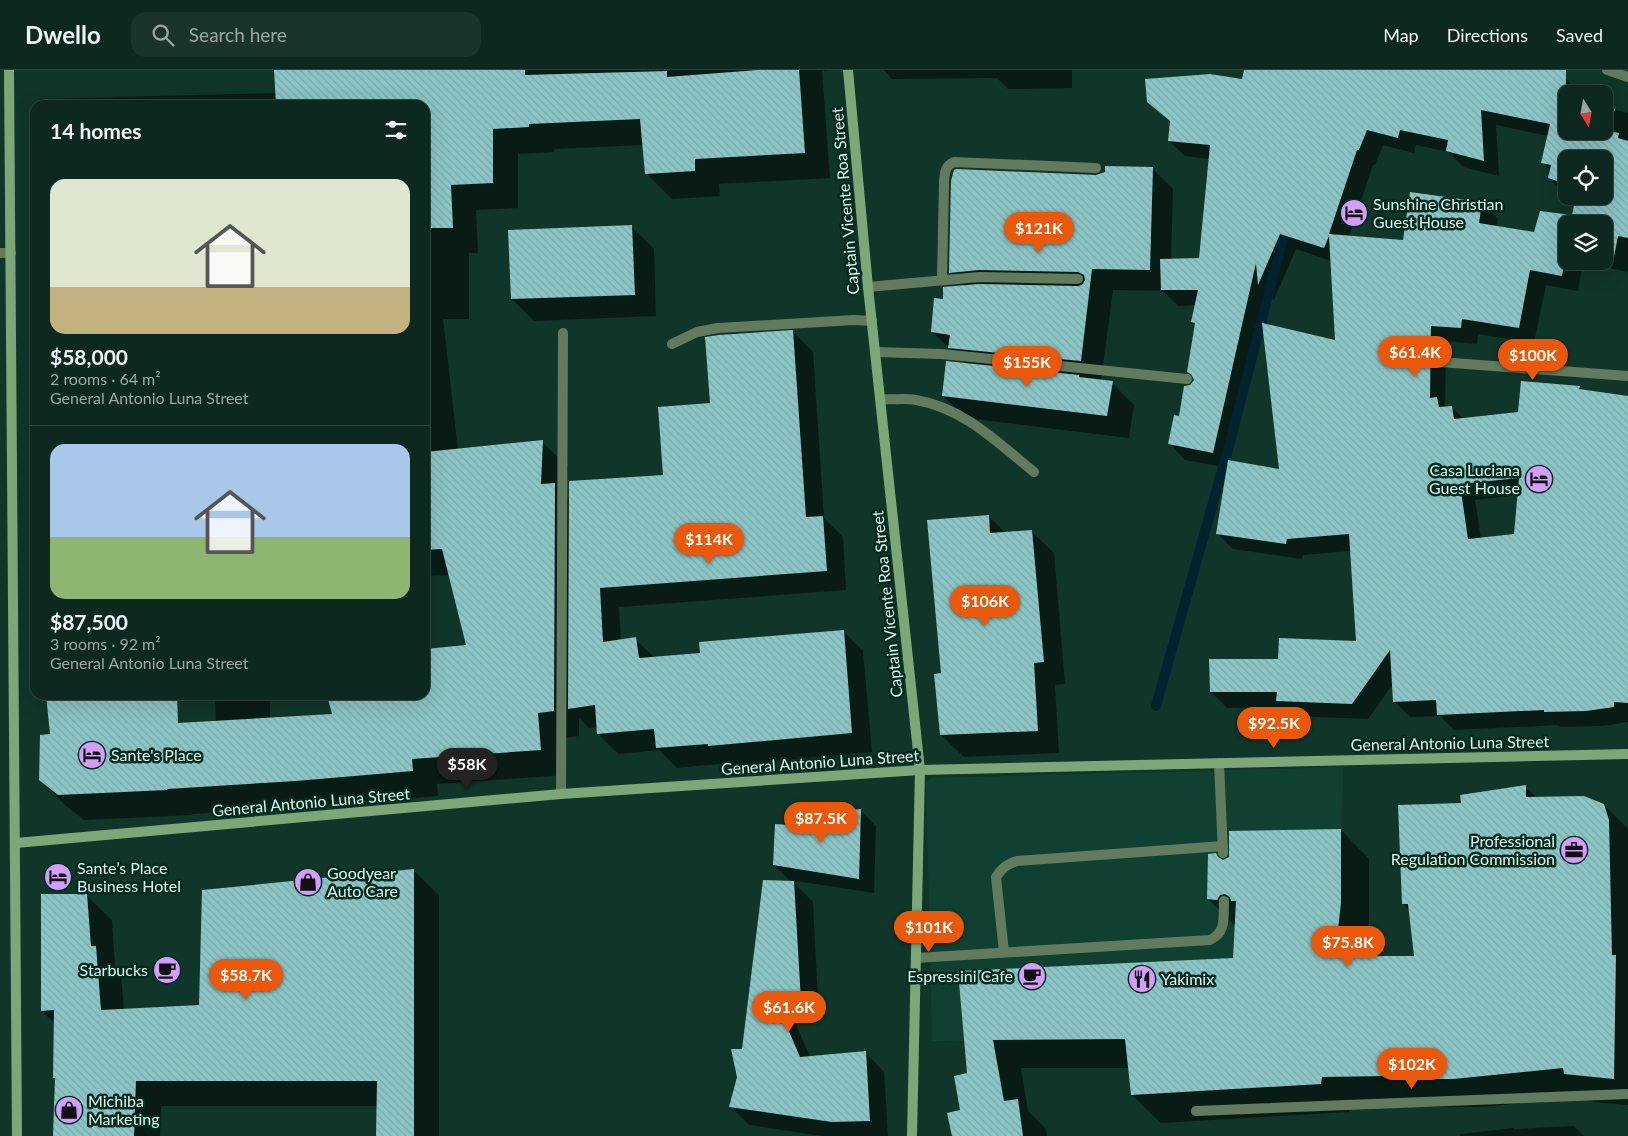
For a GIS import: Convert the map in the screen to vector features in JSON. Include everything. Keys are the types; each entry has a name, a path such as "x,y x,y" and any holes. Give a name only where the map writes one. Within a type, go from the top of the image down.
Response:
{"street":[{"path":"10,70 5,253 16,843 17,1136"},
{"name":"Captain Vicente Roa Street","path":"848,70 868,286 920,770 912,1136"},
{"path":"1607,70 1628,77"},
{"path":"942,279 944,181 948,164 954,162 1096,168"},
{"path":"868,286 979,277 1078,279"},
{"path":"672,344 697,332 718,328 854,320 872,322"},
{"path":"561,794 563,333"},
{"path":"875,352 942,354 1187,379"},
{"path":"1440,362 1628,376"},
{"path":"881,399 916,400 954,412 978,426 1034,472"},
{"name":"General Antonio Luna Street","path":"16,843 561,794 920,770 1628,754"},
{"path":"1004,952 996,877 1002,868 1010,863 1017,861 1223,849 1219,763"},
{"path":"916,958 1210,940 1216,937 1223,928 1224,900"},
{"path":"1196,1111 1628,1094"}],"shaded area":[{"path":"1343,767 1341,903 1227,1039 932,1041 926,782 932,778"}],"building":[{"path":"274,70 525,70 525,75 667,71 667,77 758,70 799,70 805,153 695,159 695,171 645,174 640,119 529,124 529,127 493,129 493,183 451,185 453,228 430,228 430,100 276,100"},
{"path":"1244,70 1566,70 1566,85 1558,85 1558,140 1613,140 1613,132 1619,133 1618,138 1628,141 1628,238 1618,236 1614,257 1613,215 1572,215 1558,215 1558,270 1563,270 1562,276 1530,270 1519,328 1462,319 1461,328 1431,326 1430,398 1437,397 1439,407 1452,406 1454,419 1518,412 1521,381 1580,386 1579,389 1628,396 1628,703 1614,702 1614,707 1586,711 1544,712 1544,710 1437,715 1436,700 1393,702 1390,650 1352,704 1276,701 1277,692 1210,692 1209,659 1278,659 1279,638 1356,641 1349,534 1287,539 1286,544 1216,534 1228,460 1279,469 1262,323 1335,340 1329,236 1324,248 1280,234 1258,285 1256,263 1213,453 1168,444 1174,415 1179,416 1184,386 1190,385 1194,380 1191,374 1187,372 1195,323 1191,322 1198,290 1161,290 1160,259 1199,258 1210,145 1168,141 1170,121 1147,102 1145,79 1210,74 1242,79","holes":["1481,110 1550,124 1541,163 1551,165 1548,178 1558,181 1558,150 1613,150 1613,205 1574,205 1572,215 1540,211 1534,232 1479,223 1482,202 1410,192 1403,240 1329,234 1357,150 1359,150 1367,130 1398,138 1400,130 1448,140 1446,151 1484,161","1519,478 1514,534 1468,539 1460,484"]},
{"path":"1105,166 1153,167 1150,270 1092,269 1081,361 948,348 950,335 931,332 934,298 943,299 943,287 979,284 1078,286 1082,285 1085,280 1084,275 1078,272 979,270 949,273 951,181 954,170 1096,175 1105,172"},
{"path":"632,225 635,295 511,299 508,230"},
{"path":"793,330 806,517 823,516 827,571 600,588 603,642 636,637 639,658 700,653 699,642 844,630 852,733 708,746 708,744 656,748 654,729 597,734 595,705 568,709 569,481 663,475 658,407 710,403 705,337"},
{"path":"946,361 1079,375 1079,377 1113,381 1107,416 942,396"},
{"path":"543,440 541,484 555,483 554,711 538,713 541,750 412,759 413,771 167,790 58,795 39,780 40,735 50,734 47,700 177,700 178,723 332,714 328,700 430,700 430,649 466,645 442,549 430,550 430,451"},
{"path":"989,515 990,533 1032,530 1044,662 1034,663 1038,731 940,735 934,674 941,673 927,520"},
{"path":"1526,785 1526,797 1584,796 1604,804 1609,820 1612,955 1616,955 1614,1079 1564,1074 1563,1068 1453,1079 1388,1079 1388,1076 1322,1077 1321,1084 1131,1095 1125,1039 993,1040 1004,1101 1018,1099 1023,1136 952,1136 947,1113 960,1110 954,1076 967,1073 958,971 1233,958 1236,901 1231,901 1230,897 1225,894 1220,895 1217,900 1207,899 1208,854 1216,853 1223,860 1229,857 1229,831 1341,829 1341,903 1335,956 1414,956 1408,904 1402,904 1398,805 1461,803 1460,795"},
{"path":"861,809 859,879 773,865 775,824 789,825 793,817"},
{"path":"414,869 414,1136 376,1136 377,1081 136,1081 134,1136 53,1136 55,1078 53,1078 54,1010 41,1011 41,894 87,894 91,946 96,946 101,1010 199,1005 202,890"},
{"path":"763,880 794,881 801,1001 776,1001 800,1057 866,1051 870,1121 832,1122 729,1107 737,1077 731,1049 742,1049"}],"waterway":[{"path":"1156,706 1230,442 1287,223"}],"place":[{"name":"Sunshine Christian Guest House","path":"1354,213"},
{"name":"Casa Luciana Guest House","path":"1539,479"},
{"name":"Sante's Place","path":"92,755"},
{"name":"Professional Regulation Commission","path":"1574,850"},
{"name":"Sante’s Place Business Hotel","path":"58,877"},
{"name":"Goodyear Auto Care","path":"308,882"},
{"name":"Starbucks","path":"167,970"},
{"name":"Espressini Cafe","path":"1032,976"},
{"name":"Yakimix","path":"1142,979"},
{"name":"Michiba Marketing","path":"69,1110"}]}
